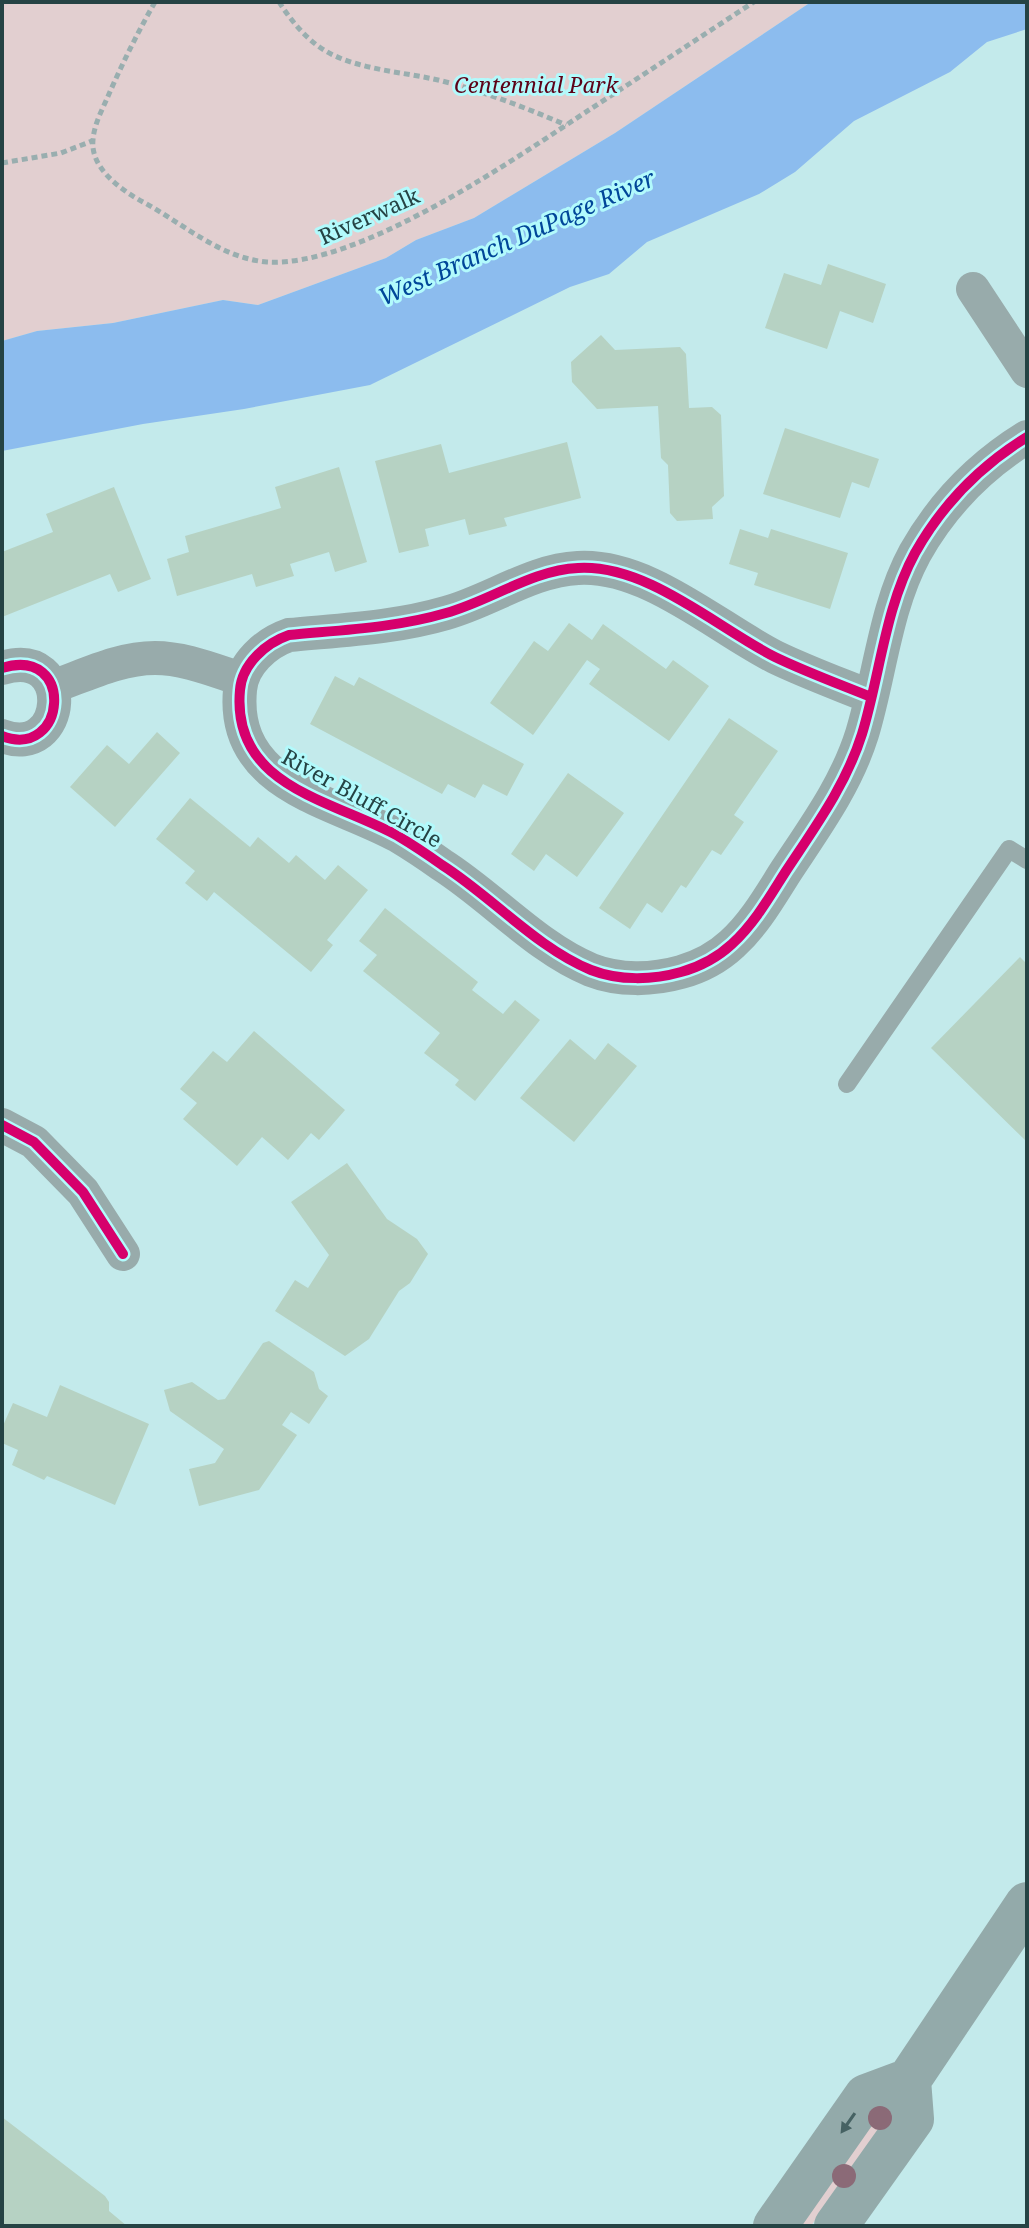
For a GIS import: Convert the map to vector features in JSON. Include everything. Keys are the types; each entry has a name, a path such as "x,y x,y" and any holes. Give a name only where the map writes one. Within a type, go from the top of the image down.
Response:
{"main road":[{"path":"775,2226 866,2096 909,2080 1027,1904"},
{"path":"836,2226 912,2119 909,2080"}],"street":[{"path":"973,289 1027,371"},
{"name":"River Bluff Circle","path":"241,679 242,728 248,745 263,766 289,786 398,836 465,879 555,950 592,970 626,978 662,977 685,971 713,958 754,921 830,805 861,734 899,588 915,554 959,491 983,468 1027,437"},
{"path":"52,687 127,661 156,658 184,662 241,679 260,652 274,640 289,635 396,624 443,614 482,602 537,577 578,568 620,572 647,582 776,658 871,697"},
{"path":"2,668 14,664 37,669 46,677 56,698 55,710 43,730 21,740 2,736"},
{"path":"2,1125 34,1142 83,1192 123,1254"}],"lane":[{"path":"847,1084 1009,849 1027,860"}],"path":[{"path":"2,163 61,153 92,141 97,121 128,52 155,2"},
{"path":"279,2 296,27 329,53 367,66 504,98 566,125"}],"green space":[{"name":"Centennial Park","path":"2,2 811,2 615,133 474,218 416,240 386,258 258,305 223,300 113,323 37,331 2,341"},
{"path":"885,2103 895,2110 811,2226 798,2226"}],"water":[{"name":"West Branch DuPage River","path":"811,2 1027,2 1027,29 987,42 950,72 854,121 795,172 759,194 647,242 609,274 570,287 370,385 2,451 2,341 37,331 113,323 223,300 258,305 386,258 416,240 474,218 615,133"}],"building":[{"path":"828,264 886,284 873,323 840,311 827,349 765,328 784,273 821,285"},
{"path":"601,335 615,350 680,347 686,354 689,408 712,407 721,415 724,496 712,507 713,519 677,521 670,513 668,465 661,458 658,406 597,409 572,382 571,362"},
{"path":"785,428 879,459 869,488 852,482 840,518 763,494"},
{"path":"567,442 581,498 504,518 507,526 469,535 465,519 425,529 429,546 399,553 375,461 441,444 449,473"},
{"path":"339,467 367,562 335,572 329,552 290,564 294,576 256,587 252,574 177,596 167,559 189,552 185,536 281,508 275,487"},
{"path":"114,487 151,579 118,592 110,574 2,617 2,552 53,532 46,514"},
{"path":"740,529 768,538 771,529 848,553 830,609 754,585 758,573 729,564"},
{"path":"569,623 592,640 603,624 666,669 673,660 709,686 669,741 589,684 600,669 587,660 533,735 490,703 534,641 548,651"},
{"path":"335,676 354,686 359,677 524,764 507,796 483,784 475,798 448,784 442,794 310,724"},
{"path":"729,718 778,751 734,815 744,822 721,855 712,850 686,888 681,885 662,913 647,903 630,929 599,908"},
{"path":"157,732 180,753 115,827 70,787 107,745 129,764"},
{"path":"568,773 624,813 577,877 546,854 534,871 511,854"},
{"path":"190,798 250,847 258,837 289,863 296,855 325,880 338,865 368,890 327,940 333,945 311,972 214,892 207,901 185,883 195,871 156,839"},
{"path":"385,908 478,982 472,990 503,1014 515,1000 540,1020 475,1101 455,1085 459,1080 424,1053 440,1033 363,971 377,955 359,941"},
{"path":"1020,957 1027,964 1027,1142 931,1048"},
{"path":"254,1031 345,1110 319,1140 311,1133 288,1160 262,1137 237,1166 183,1119 197,1103 180,1089 213,1051 227,1062"},
{"path":"570,1039 595,1060 608,1043 637,1066 574,1142 520,1098"},
{"path":"347,1163 387,1219 417,1239 428,1254 410,1283 399,1291 369,1339 345,1356 275,1311 295,1280 308,1288 329,1255 291,1202"},
{"path":"269,1341 314,1372 319,1389 328,1396 309,1424 291,1412 282,1425 297,1435 259,1490 199,1506 189,1469 215,1463 224,1449 170,1411 164,1390 192,1382 218,1400 225,1399 263,1343"},
{"path":"60,1385 149,1424 115,1505 47,1476 44,1480 12,1465 18,1450 2,1443 2,1428 13,1403 47,1417"},
{"path":"2,2117 105,2196 109,2211 127,2226 2,2226"}],"cycle path":[{"path":"871,697 775,657 655,586 604,569 578,568 544,574 462,608 427,618 368,628 289,635 272,643 250,663 240,690 242,723 252,749 269,769 291,786 404,839 552,949 591,970 636,978 659,977 688,970 721,953 748,927 839,788 862,734 897,596 926,535 950,503 978,474 1027,437"},
{"path":"2,668 26,665 42,672 52,686 54,703 50,719 40,733 24,739 2,736"},
{"path":"2,1125 34,1142 83,1192 123,1254"}]}
